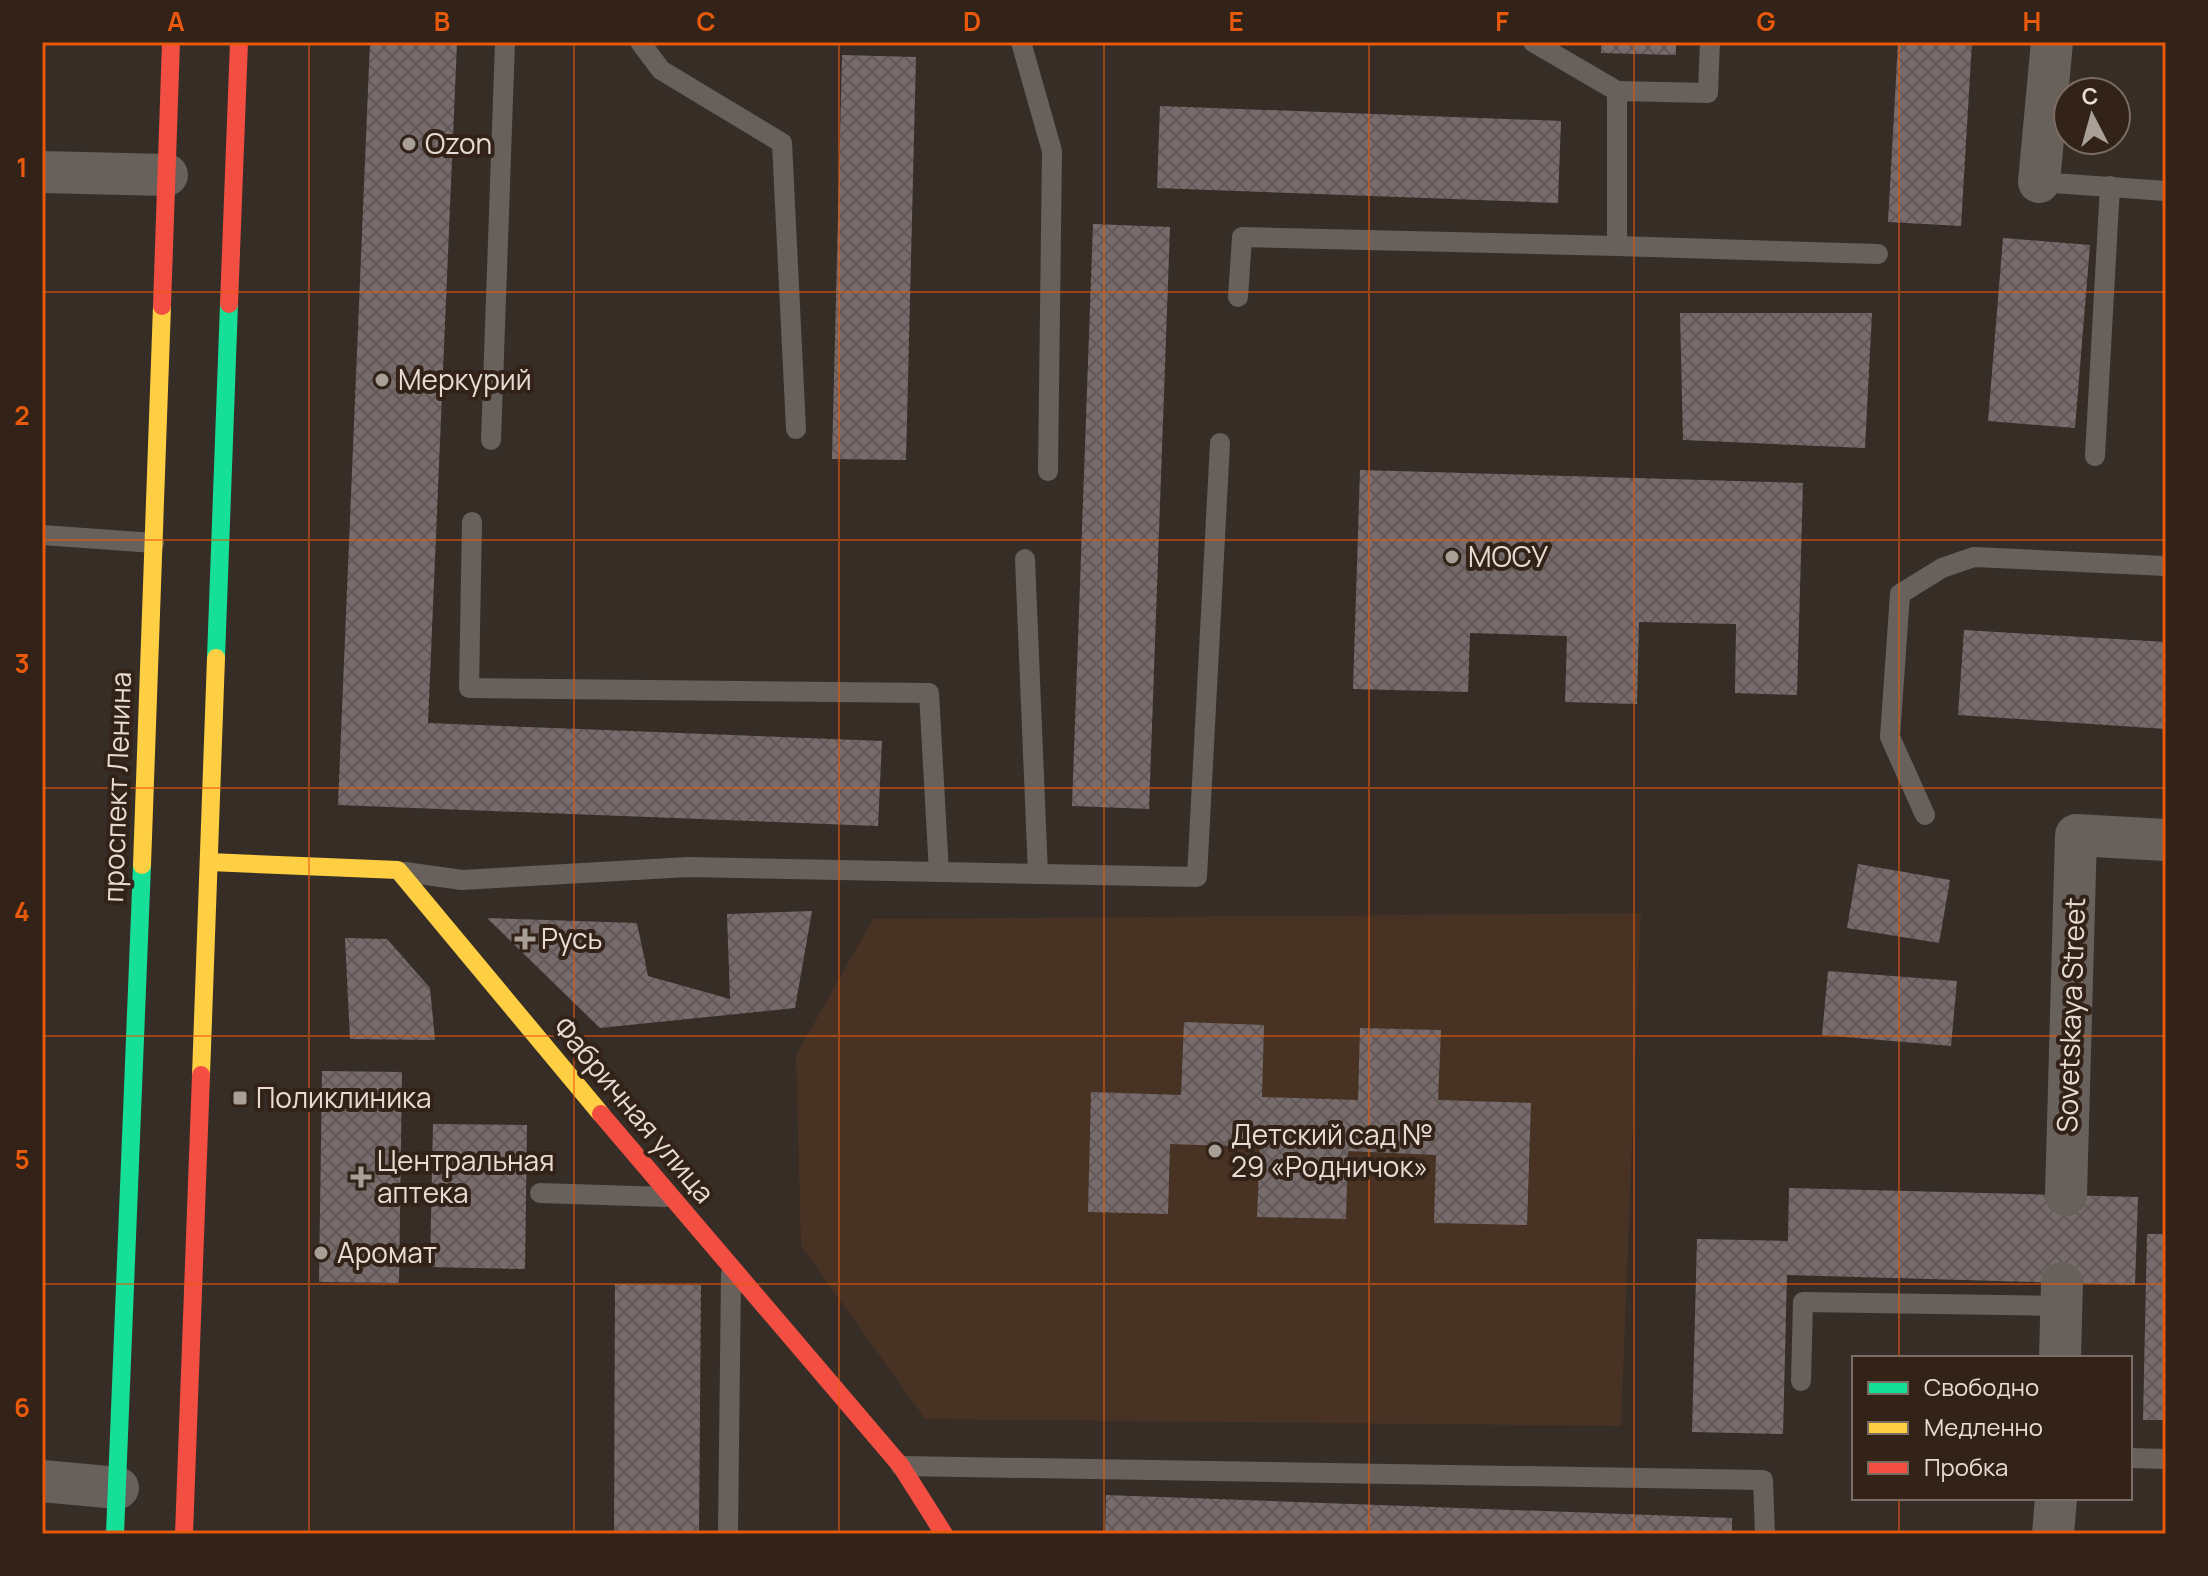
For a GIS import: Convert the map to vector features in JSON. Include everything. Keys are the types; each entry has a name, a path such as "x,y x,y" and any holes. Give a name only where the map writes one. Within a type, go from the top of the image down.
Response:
{"main road":[{"name":"проспект Ленина","path":"115,1534 171,42"},
{"path":"184,1534 239,42"},
{"path":"209,862 398,870"},
{"name":"Фабричная улица","path":"398,870 670,1197 901,1466 944,1534"}],"street":[{"path":"2039,182 2052,42"},
{"path":"42,172 167,175"},
{"name":"Sovetskaya Street","path":"2066,1195 2076,835 2166,840"},
{"path":"2060,1356 2061,1294"},
{"path":"42,1481 118,1488"},
{"path":"2053,1534 2056,1500"}],"lane":[{"path":"491,440 505,42"},
{"path":"640,42 661,70 782,143 796,429"},
{"path":"1021,42 1052,151 1048,471"},
{"path":"1533,42 1617,91 1708,93 1710,42"},
{"path":"1617,91 1617,246"},
{"path":"2039,182 2166,191"},
{"path":"2095,456 2110,186"},
{"path":"1238,297 1242,237 1878,254"},
{"path":"398,870 462,880 688,867 1197,877 1220,443"},
{"path":"472,522 469,688 929,693 939,872"},
{"path":"42,535 154,543"},
{"path":"1925,815 1890,737 1900,594 1942,568 1974,557 2166,566"},
{"path":"1025,559 1038,874"},
{"path":"540,1193 670,1197"},
{"path":"728,1534 731,1269"},
{"path":"1801,1381 1803,1302 2061,1294"},
{"path":"2132,1458 2166,1459"},
{"path":"901,1466 1763,1480 1765,1534"}],"shaded area":[{"name":"Детский сад № 29 «Родничок»","path":"1641,913 1621,1426 925,1419 801,1246 796,1055 873,919"}],"building":[{"path":"370,42 457,42 428,723 882,741 878,826 338,805"},
{"path":"1601,42 1676,42 1676,55 1601,53"},
{"path":"1898,42 1972,42 1961,226 1888,222"},
{"path":"842,55 916,57 906,460 832,459"},
{"path":"1160,106 1561,121 1558,203 1157,188"},
{"path":"1093,224 1170,227 1149,809 1072,806"},
{"path":"2003,238 2090,245 2075,428 1988,421"},
{"path":"1680,313 1872,313 1865,448 1683,440"},
{"path":"1360,470 1803,483 1797,695 1735,693 1736,624 1639,622 1637,704 1565,702 1567,636 1470,633 1468,692 1353,689"},
{"path":"1964,630 2166,642 2166,729 1958,715"},
{"path":"1858,864 1950,880 1939,943 1847,928"},
{"path":"812,911 795,1008 600,1028 487,918 637,923 648,976 730,999 727,914"},
{"path":"345,938 387,939 430,988 435,1040 350,1039"},
{"path":"1828,971 1957,981 1951,1046 1822,1035"},
{"path":"1184,1022 1264,1025 1262,1097 1358,1100 1360,1028 1441,1030 1438,1100 1531,1103 1527,1225 1434,1223 1436,1155 1348,1151 1346,1219 1257,1217 1260,1147 1170,1144 1168,1214 1088,1212 1091,1092 1181,1095"},
{"name":"Центральная аптека","path":"322,1071 402,1072 399,1283 319,1282"},
{"path":"433,1124 527,1125 525,1269 430,1267"},
{"path":"1789,1188 2138,1197 2135,1285 1787,1275 1783,1434 1692,1432 1697,1239 1788,1241"},
{"path":"2147,1234 2166,1234 2166,1420 2143,1420"},
{"path":"615,1284 701,1285 699,1534 614,1534"},
{"path":"1106,1495 1732,1518 1732,1534 1105,1534"}],"traffic: fast":[{"path":"216,658 229,304"},
{"path":"115,1534 142,865"}],"traffic: slow":[{"path":"142,865 162,306"},
{"path":"201,1075 216,658"},
{"path":"209,862 398,870 601,1114"}],"traffic: jam":[{"path":"162,306 171,42"},
{"path":"229,304 239,42"},
{"path":"184,1534 201,1075"},
{"path":"601,1114 901,1466 944,1534"}],"place":[{"name":"Ozon","path":"409,144"},
{"name":"Меркурий","path":"382,380"},
{"name":"МОСУ","path":"1452,557"},
{"name":"Русь","path":"525,939"},
{"name":"Поликлиника","path":"240,1098"},
{"name":"Детский сад № 29 «Родничок»","path":"1215,1151"},
{"name":"Центральная аптека","path":"361,1177"},
{"name":"Аромат","path":"321,1253"}]}
